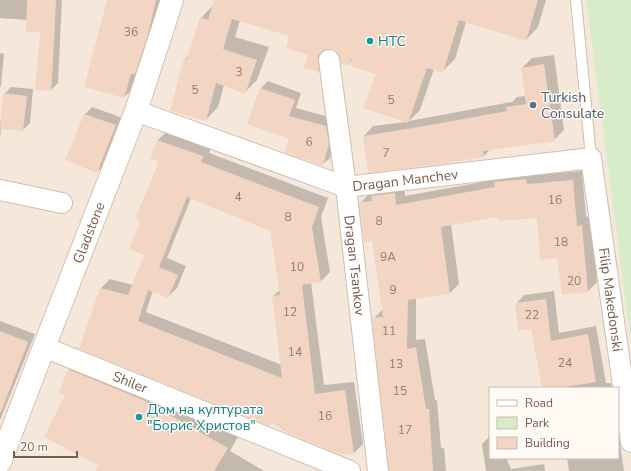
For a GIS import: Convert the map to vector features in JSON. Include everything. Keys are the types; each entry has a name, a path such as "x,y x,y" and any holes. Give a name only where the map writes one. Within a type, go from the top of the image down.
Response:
{"main road":[{"name":"Gladstone","path":"0,462 136,111 172,0"}],"street":[{"name":"Dragan Tsankov","path":"329,60 346,186 378,471"},
{"name":"Dragan Manchev","path":"136,111 346,186 591,158"},
{"name":"Filip Makedonski","path":"591,158 631,442"},
{"path":"0,190 62,202"},
{"name":"Shiler","path":"44,347 350,471"}],"lane":[{"path":"576,0 591,158"}],"shaded area":[{"path":"0,0 631,0 631,471 0,471"}],"green space":[{"path":"586,0 631,0 631,341"}],"building":[{"path":"27,0 56,0 51,91 35,90 40,32 26,32"},
{"path":"107,0 156,0 147,38 135,74 131,74 124,98 84,87"},
{"path":"214,0 538,0 526,41 459,20 443,73 427,68 408,123 363,108 376,74 352,67 351,58 349,66 341,64 338,53 333,49 327,49 322,51 318,56 319,72 304,68 308,55 286,48 289,36 232,19 223,49 257,60 245,94 216,83 206,121 170,111 184,58 187,59 200,17 208,20"},
{"path":"544,64 555,141 483,151 484,157 368,173 363,136 507,111 506,107 526,104 521,68"},
{"path":"260,88 295,100 289,116 326,126 329,143 323,166 285,153 289,139 247,124"},
{"path":"3,93 27,96 23,131 0,129"},
{"path":"84,114 116,125 97,173 65,160"},
{"path":"157,140 203,156 201,162 319,207 312,227 321,282 302,285 315,394 345,390 354,454 340,454 287,433 271,422 269,426 79,349 100,288 128,295 144,255 129,249 140,221 135,219 159,161 150,159","holes":["187,197 270,231 280,295 272,296 282,378 138,321 148,290 168,298 178,275 159,267"]},
{"path":"526,179 527,184 573,180 577,226 582,225 588,292 562,295 557,258 540,260 537,218 498,221 497,217 441,227 450,294 408,300 407,349 416,347 426,409 429,409 433,471 389,471 372,318 383,317 372,241 364,242 359,202 372,201 371,196 395,193 396,205 495,187 494,182"},
{"path":"546,299 551,341 588,334 596,382 565,387 542,387 531,329 518,331 515,303"},
{"path":"0,331 28,342 1,412 0,412"},
{"name":"Дом на културата \"Борис Христов\"","path":"68,369 143,400 228,448 214,471 95,471 98,465 44,437 65,395 59,393"}],"place":[{"name":"НТС","path":"370,41"},
{"name":"Turkish Consulate","path":"533,105"},
{"name":"Дом на културата \"Борис Христов\"","path":"139,417"}]}
